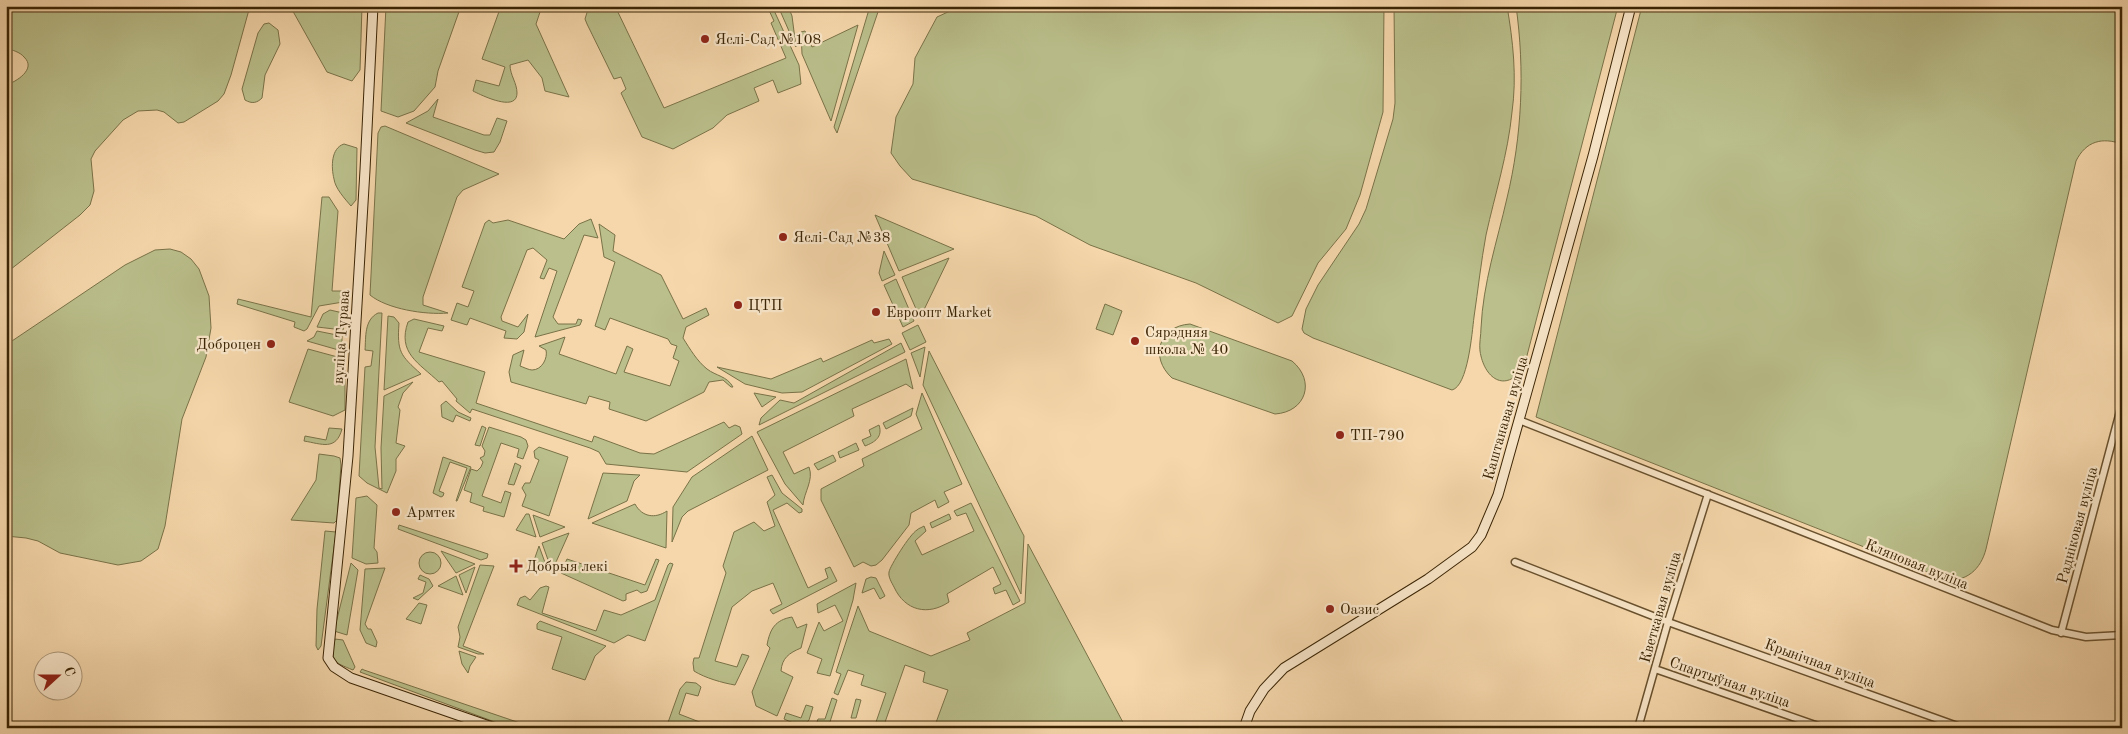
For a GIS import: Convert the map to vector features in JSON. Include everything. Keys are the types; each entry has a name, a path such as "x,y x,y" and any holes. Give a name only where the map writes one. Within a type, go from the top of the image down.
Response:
{"main road":[{"name":"вуліца Турава","path":"373,6 348,456 328,658 334,667 351,678 495,728"},
{"name":"Каштанавая вуліца","path":"1244,728 1250,711 1264,689 1284,668 1428,579 1472,547 1482,535 1498,495 1593,156 1631,6"}],"street":[{"name":"Радніковая вуліца","path":"2061,633 2119,424 2122,404"},
{"name":"Кляновая вуліца","path":"1519,420 2061,633 2086,637 2122,635"},
{"name":"Кветкавая вуліца","path":"1638,728 1668,622 1708,494"},
{"name":"Крынічная вуліца","path":"1515,562 1668,622 1963,728"},
{"name":"Спартыўная вуліца","path":"1655,669 1824,728"}],"green space":[{"path":"6,6 250,6 231,75 224,94 218,101 184,122 178,123 164,112 157,110 138,111 123,120 95,151 91,159 94,191 90,205 6,273 6,85 20,78 28,66 22,55 6,48"},
{"path":"290,6 362,6 360,70 352,81 327,72"},
{"path":"386,6 461,6 438,71 435,87 414,111 398,117 381,111"},
{"path":"501,6 542,6 536,24 569,97 545,91 542,78 528,60 510,65 517,93 515,99 511,102 498,101 473,91 476,80 499,86 505,67 482,59"},
{"path":"589,6 615,6 664,108 786,58 771,23 774,21 767,6 772,6 799,65 801,84 778,93 773,80 754,88 759,101 727,115 713,128 673,149 642,137 621,93 626,89 621,77 614,79 587,24 585,19"},
{"path":"778,6 788,6 792,16 796,47"},
{"path":"870,6 880,6 837,133 834,127"},
{"path":"961,6 1384,6 1383,112 1360,195 1346,229 1318,263 1292,316 1278,323 1196,283 1090,245 1036,216 912,179 891,153 896,117 913,84 915,58 937,17"},
{"path":"1394,6 1507,6 1509,19 1514,72 1510,128 1486,235 1468,358 1462,379 1452,390 1313,338 1304,333 1302,329 1306,309 1318,285 1359,224 1366,209 1393,119 1395,103"},
{"path":"1516,6 1618,6 1524,367 1510,380 1503,381 1496,379 1486,369 1482,361 1480,345 1482,311 1491,263 1512,175 1519,127 1521,79"},
{"path":"1642,6 2122,6 2122,144 2108,141 2095,142 2080,154 2076,161 1986,549 1980,563 1966,577 1953,580 1945,579 1536,417"},
{"path":"269,23 278,30 280,44 265,75 262,98 256,102 250,102 245,100 242,89 258,33 264,24"},
{"path":"858,25 831,121 802,54 801,32 805,31 812,47"},
{"path":"438,99 433,117 484,135 490,135 497,118 507,121 500,142 494,152 485,153 475,150 406,123 428,111"},
{"path":"385,126 499,174 463,190 457,197 423,297 423,305 448,313 407,310 386,304 370,295 378,133 381,127"},
{"path":"344,144 357,148 356,200 351,206 338,190 333,174 334,154"},
{"path":"322,197 329,197 338,211 332,291 344,291 346,295 343,302 319,306 307,329 304,331 294,327 295,322 237,304 238,299 311,317"},
{"path":"875,215 954,249 899,271"},
{"path":"591,219 598,238 584,235 553,317 558,324 576,324 578,319 582,320 580,325 535,337 557,271 549,268 544,279 540,278 547,260 533,248 527,250 501,317 502,321 518,327 528,314 524,332 517,339 504,338 506,331 470,318 467,325 451,320 457,303 468,307 474,291 462,287 485,223 489,220 493,223 508,220 564,239 579,224"},
{"path":"599,224 615,235 613,251 661,275 683,319 706,308 709,315 686,327 683,338 703,366 731,383 733,387 723,380 709,382 704,392 646,421 609,409 610,402 589,396 586,404 511,382 509,372 513,355 524,350 520,366 531,370 539,368 544,363 546,350 539,346 565,337 559,354 616,374 627,346 633,349 624,372 670,386 679,361 673,358 677,346 671,344 668,339 610,318 605,330 595,326 615,262 604,257"},
{"path":"170,249 181,252 191,259 199,269 209,296 211,328 206,357 182,419 165,526 158,549 141,561 118,565 60,553 38,541 6,536 6,345 125,265 155,250"},
{"path":"884,251 895,275 882,281 879,273"},
{"path":"949,258 920,318 902,277"},
{"path":"896,279 914,321 903,327 884,285"},
{"path":"1105,304 1122,311 1113,335 1096,329"},
{"path":"330,310 343,313 345,318 343,330 317,327 323,314"},
{"path":"378,313 382,313 375,447 379,488 382,489 381,448 384,396 413,382 403,393 398,407 400,410 396,443 405,446 396,459 396,471 387,493 367,483 359,476 365,367 371,366 373,351 365,350 366,334 370,320"},
{"path":"388,316 394,317 399,323 401,352 408,362 421,374 384,390"},
{"path":"414,319 444,326 442,331 428,328 419,352 485,372 476,403 592,442 594,436 640,453 654,454 724,422 729,428 735,425 740,427 742,434 687,472 606,464 599,452 590,448 472,409 470,413 456,401 457,399 442,381 439,382 424,369 408,350 405,342 405,333 408,322"},
{"path":"1190,324 1292,361 1304,377 1304,394 1300,402 1286,412 1275,414 1172,378 1165,370 1161,361 1159,352 1161,344 1171,330"},
{"path":"918,325 926,342 910,350 902,333"},
{"path":"317,331 342,336 342,351 307,341 314,337"},
{"path":"889,339 892,344 802,392 782,393 745,384 717,367 771,379 821,358 823,362 872,340 874,343"},
{"path":"901,343 905,352 759,425 761,418 780,400 794,403"},
{"path":"925,347 920,377 911,353"},
{"path":"308,349 345,359 345,410 333,416 289,402"},
{"path":"929,351 1024,536 1021,594 923,385"},
{"path":"906,359 913,389 906,384 852,409 854,416 783,452 794,474 809,467 810,481 803,505 785,484 757,432"},
{"path":"754,393 776,397 762,407"},
{"path":"922,393 962,484 944,492 949,502 938,508 935,500 911,513 909,525 876,565 871,566 863,562 854,567 821,500 821,489 864,466 862,459 922,429 916,414"},
{"path":"446,401 458,412 471,418 470,421 456,415 453,422 442,417 441,405"},
{"path":"913,408 911,416 886,429 883,423"},
{"path":"879,425 880,433 877,439 865,446 862,440 871,436 869,430"},
{"path":"482,426 486,428 480,446 475,445"},
{"path":"489,427 521,437 526,440 528,446 523,459 517,457 519,449 501,443 482,496 501,503 505,491 511,493 504,517 483,511 484,507 470,502 472,493 464,490 471,469 477,471 483,462 480,458 484,456 485,451 482,446"},
{"path":"329,428 342,429 336,441 322,444 304,441 305,436 326,440"},
{"path":"752,436 768,470 688,511 682,517 672,542 673,507 692,477"},
{"path":"856,443 859,450 840,458 838,452"},
{"path":"539,447 568,457 549,516 522,506 526,495 522,488 525,483 530,483 539,460 535,458 534,451"},
{"path":"319,454 340,458 337,520 334,523 291,520 316,480"},
{"path":"833,455 836,461 818,470 814,464"},
{"path":"443,457 471,467 457,501 467,468 450,462 439,491 444,493 443,496 441,497 433,493"},
{"path":"515,463 521,466 514,485 508,484"},
{"path":"603,473 640,475 634,481 627,501 588,519"},
{"path":"772,475 782,493 802,509 802,512 799,513 787,503 773,510 808,588 828,578 825,569 830,567 837,581 773,614 770,610 782,604 773,583 752,591 732,607 715,661 737,667 742,654 749,656 735,685 698,674 694,671 693,663 694,658 699,658 726,573 723,566 734,532 754,522 764,531 775,526 767,502 775,495 767,477"},
{"path":"367,496 377,505 374,548 377,552 378,563 366,564 352,558 356,498"},
{"path":"971,503 1020,601 1013,605 1006,590 995,594 993,588 1001,584 993,567 947,594 949,602 941,606 925,610 911,606 899,595 890,578 889,572 896,557 914,533 924,526 926,531 915,541 922,555 974,531 966,513 957,516 954,511"},
{"path":"635,504 641,512 653,516 667,511 666,548 592,523"},
{"path":"526,514 529,514 536,537 516,530"},
{"path":"949,514 951,519 932,528 930,523"},
{"path":"533,515 565,527 540,537"},
{"path":"399,525 488,554 487,558 481,560 398,529"},
{"path":"325,531 336,532 321,646 318,650 316,646 317,609"},
{"path":"569,533 552,571 542,543"},
{"path":"1028,544 1126,728 934,728 948,690 923,682 925,672 905,665 883,728 868,728 869,724 875,725 886,693 861,685 864,675 848,670 838,695 834,693 841,674 836,672 858,606 869,631 931,656 970,640 967,633 1025,603"},
{"path":"539,546 547,568 538,571 531,569"},
{"path":"441,551 475,564 456,573"},
{"path":"430,552 438,555 441,563 438,571 430,574 422,571 419,563 422,555"},
{"path":"567,559 645,585 656,559 659,560 647,591 641,593 637,590 626,594 626,600 623,601 561,573"},
{"path":"351,563 358,570 347,635 334,631"},
{"path":"670,563 673,564 645,641 628,635 614,643 517,605 520,598 525,596 530,600 540,588 546,586 549,587 542,613 596,631 604,610 621,615 655,600"},
{"path":"480,565 494,566 463,646 484,654 478,654 458,647 460,637 458,627"},
{"path":"475,567 466,593 459,575"},
{"path":"385,568 365,624 368,629 371,629 377,642 376,647 366,643 360,630 365,569"},
{"path":"420,575 429,579 433,586 418,600 413,598 423,593 426,582 418,579"},
{"path":"456,576 463,595 438,586"},
{"path":"876,578 885,596 880,599 874,588 862,593 866,579"},
{"path":"856,583 853,600 830,676 817,673 822,659 807,653 819,622 824,631 843,621 835,605 818,613 817,604"},
{"path":"419,603 427,605 421,624 406,619"},
{"path":"792,617 797,628 807,624 801,648 790,654 783,663 781,671 793,677 777,716 756,706 752,692 770,648 767,645 774,626 781,620"},
{"path":"540,621 606,646 595,656 585,680 552,669 562,637 537,629 537,624"},
{"path":"335,639 343,640 355,667 353,670 335,660 333,652"},
{"path":"459,651 476,657 468,673 462,664"},
{"path":"362,669 523,724 519,728 511,728 360,672"},
{"path":"686,682 696,683 701,687 698,696 686,693 679,714 715,728 666,728 680,689"},
{"path":"832,698 837,700 828,728 815,728 818,719 825,719"},
{"path":"856,699 861,700 856,718 851,718"},
{"path":"806,705 813,707 809,720 805,725 800,726 784,719 786,713 801,718"}],"place":[{"name":"Яслі-Сад №108","path":"705,39"},
{"name":"Яслі-Сад №38","path":"783,237"},
{"name":"ЦТП","path":"738,305"},
{"name":"Евроопт Market","path":"876,312"},
{"name":"Сярэдняя школа № 40","path":"1135,341"},
{"name":"Доброцен","path":"271,344"},
{"name":"ТП-790","path":"1340,435"},
{"name":"Армтек","path":"396,512"},
{"name":"Добрыя лекі","path":"516,566"},
{"name":"Оазис","path":"1330,609"}]}
